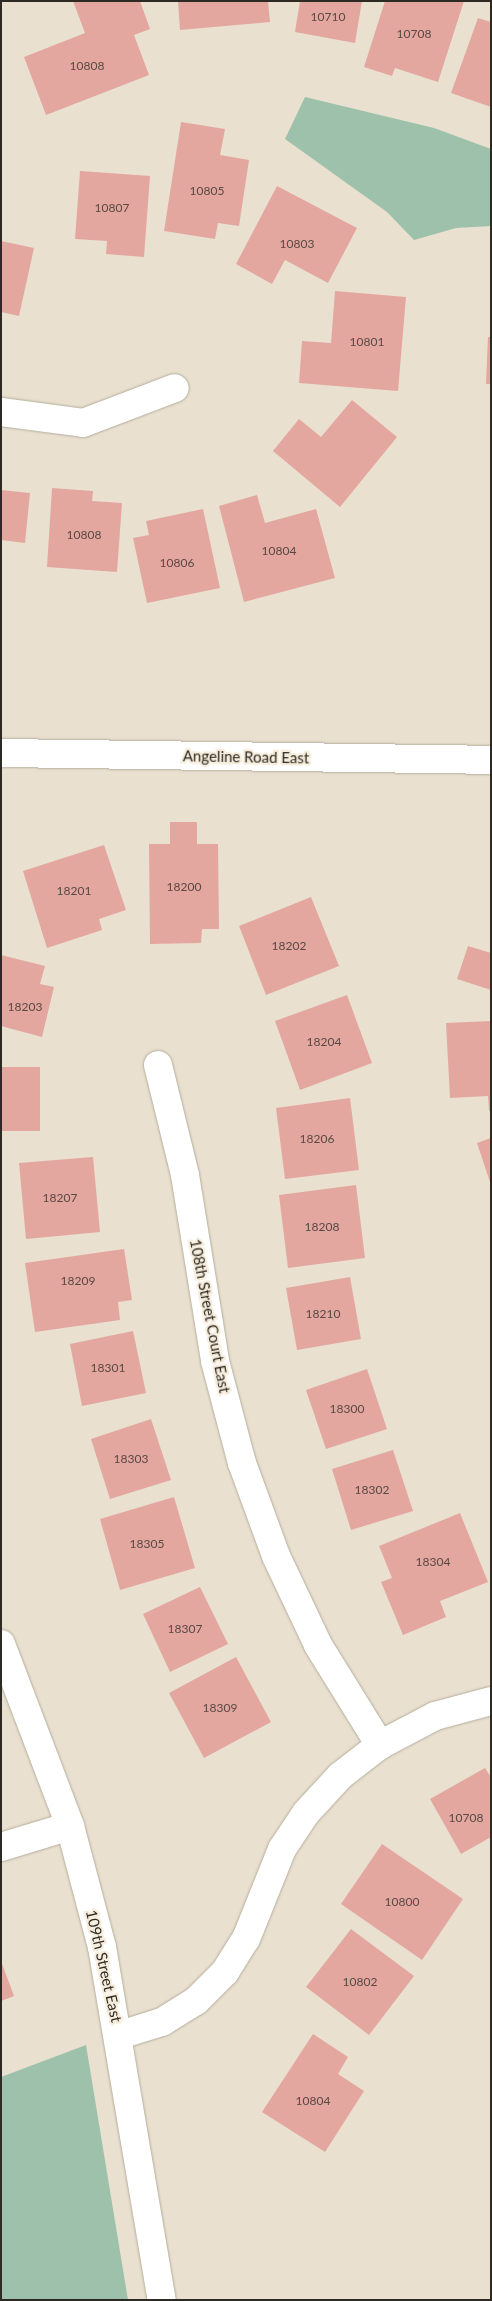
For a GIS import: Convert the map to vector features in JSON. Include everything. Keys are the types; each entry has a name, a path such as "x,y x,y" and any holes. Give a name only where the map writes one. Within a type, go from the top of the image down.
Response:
{"street":[{"path":"1,412 83,423 174,388"},
{"name":"Angeline Road East","path":"1,753 491,760"},
{"name":"108th Street Court East","path":"158,1065 185,1175 215,1361 242,1462 276,1556 318,1646 380,1745"},
{"name":"109th Street East","path":"1,1644 70,1826 120,2035 162,2300"},
{"path":"120,2035 162,2022 196,2001 225,1972 246,1939 282,1849 306,1813 340,1776 380,1745 435,1716 491,1701"},
{"path":"1,1847 70,1826"}],"green space":[{"path":"305,97 434,128 491,149 491,226 456,228 414,240 387,212 285,139"},
{"path":"86,2045 128,2300 1,2300 1,2077"}],"building":[{"path":"73,1 140,1 150,29 134,35 149,75 46,115 24,57 85,33"},
{"path":"178,1 268,1 270,22 180,30"},
{"path":"300,1 362,1 355,43 295,32"},
{"path":"385,1 464,1 438,82 395,68 392,76 364,67"},
{"path":"478,18 491,22 491,107 451,93"},
{"path":"181,122 225,129 220,155 249,160 239,226 218,223 215,239 164,231"},
{"path":"80,171 150,176 144,257 106,254 107,241 75,239"},
{"path":"277,186 357,228 328,283 285,260 272,284 236,264"},
{"path":"1,241 34,248 19,316 1,312"},
{"path":"335,291 406,297 398,391 299,383 302,341 331,343"},
{"path":"488,337 491,337 491,384 486,384"},
{"path":"352,400 397,437 340,507 273,451 299,419 321,437"},
{"path":"52,488 93,491 92,501 122,503 117,572 47,567"},
{"path":"1,490 30,493 25,543 1,540"},
{"path":"257,495 265,523 316,509 335,578 244,602 219,506"},
{"path":"203,509 220,588 147,603 133,538 149,535 146,521"},
{"path":"170,822 197,822 197,844 218,844 219,929 202,929 201,943 150,944 149,844 170,844"},
{"path":"104,845 126,910 99,919 102,930 47,948 23,871"},
{"path":"311,897 339,966 266,995 239,926"},
{"path":"468,946 491,953 491,990 457,979"},
{"path":"1,955 45,966 40,984 54,987 42,1037 1,1026"},
{"path":"347,995 372,1063 300,1090 275,1021"},
{"path":"491,1021 491,1111 489,1111 488,1096 450,1098 446,1023"},
{"path":"1,1067 40,1067 40,1131 1,1131"},
{"path":"350,1098 359,1170 285,1179 276,1108"},
{"path":"491,1138 491,1182 490,1182 477,1143"},
{"path":"93,1157 100,1232 26,1239 19,1163"},
{"path":"356,1185 365,1258 288,1268 279,1195"},
{"path":"124,1249 132,1300 118,1302 120,1320 35,1332 25,1263"},
{"path":"350,1277 361,1339 297,1350 286,1288"},
{"path":"133,1331 146,1393 82,1406 70,1344"},
{"path":"367,1369 387,1429 326,1449 306,1390"},
{"path":"151,1419 171,1480 110,1499 91,1439"},
{"path":"393,1450 413,1511 351,1530 332,1469"},
{"path":"174,1497 195,1568 120,1590 100,1519"},
{"path":"460,1513 488,1582 440,1601 446,1617 403,1635 381,1582 392,1578 379,1546"},
{"path":"200,1587 228,1644 170,1672 143,1614"},
{"path":"236,1657 271,1722 204,1758 169,1693"},
{"path":"485,1768 491,1777 491,1837 461,1854 430,1799"},
{"path":"382,1844 463,1899 422,1960 341,1904"},
{"path":"351,1929 414,1976 369,2035 306,1987"},
{"path":"1,1961 14,1996 1,2001"},
{"path":"313,2034 348,2057 338,2074 364,2091 325,2152 262,2112"}]}
